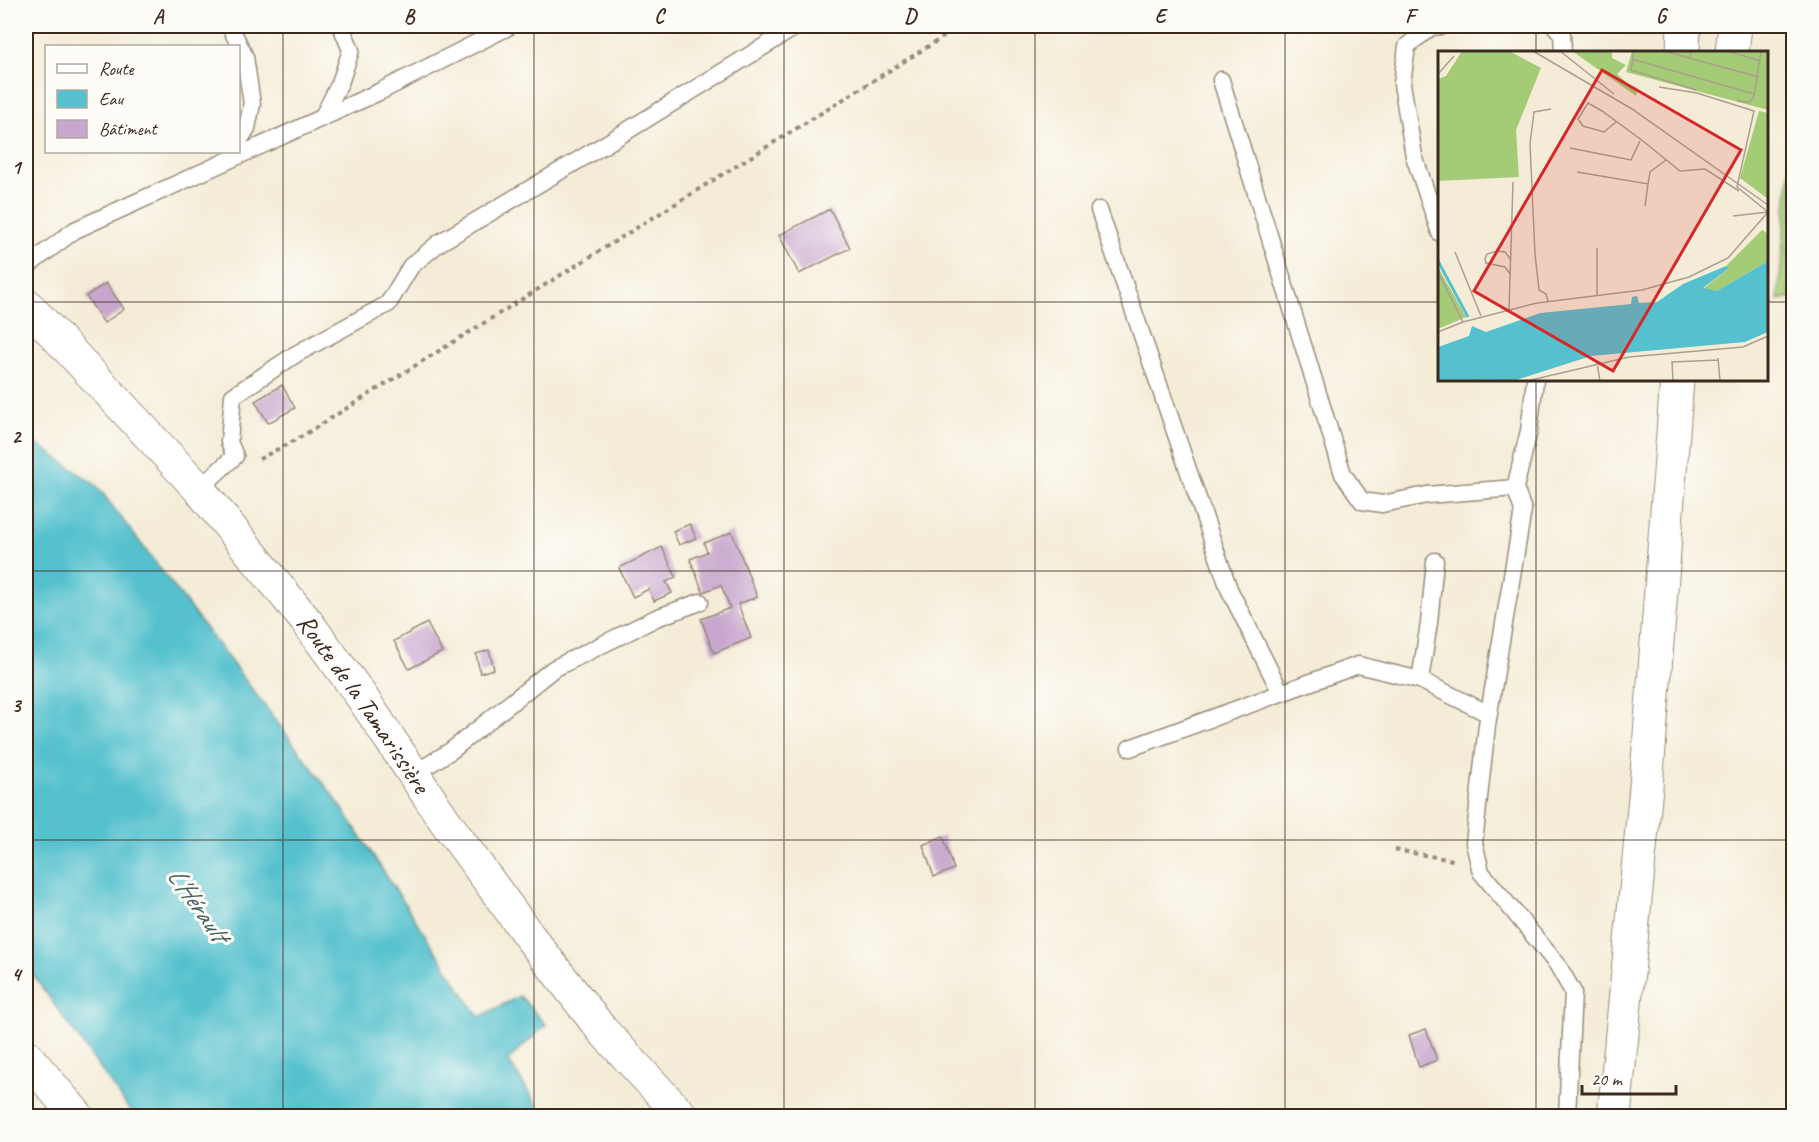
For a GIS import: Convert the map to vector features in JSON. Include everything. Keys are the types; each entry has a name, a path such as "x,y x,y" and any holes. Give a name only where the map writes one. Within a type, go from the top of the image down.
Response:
{"main road":[{"path":"1683,51 1684,26"},
{"path":"1732,51 1734,26"},
{"path":"1614,1116 1646,787 1677,381"},
{"path":"26,1056 77,1116"}],"street":[{"name":"Route de la Tamarissière","path":"26,304 199,489 307,622 529,936 602,1030 682,1116"}],"lane":[{"path":"230,26 239,45"},
{"path":"322,118 340,83 351,50 341,26"},
{"path":"240,152 379,92 510,26"},
{"path":"199,489 235,456 229,442 233,396 296,354 388,304 411,266 439,243 797,26"},
{"path":"1438,227 1414,156 1402,84 1407,46 1431,27 1441,26"},
{"path":"1555,26 1562,34 1563,51"},
{"path":"240,47 245,57 252,104 248,128 240,141"},
{"path":"1221,80 1343,474 1362,501 1382,504 1427,495 1515,488"},
{"path":"26,267 75,230 231,156"},
{"path":"1099,210 1229,589 1281,693"},
{"path":"1536,381 1529,431 1515,488 1522,510 1489,714 1474,843 1481,872 1557,964 1573,992 1567,1116"},
{"path":"1420,680 1435,561"},
{"path":"414,774 452,750 553,669 656,618 700,602"},
{"path":"1130,748 1358,665 1420,680 1489,714"}],"path":[{"path":"250,464 299,438 961,26"},
{"path":"1395,850 1457,860 1478,859"}],"green space":[{"path":"1793,130 1793,297 1778,300"}],"water":[{"name":"L'Hérault","path":"26,436 97,486 338,802 479,1017 520,996 546,1025 508,1060 544,1116 134,1116 26,965"}],"building":[{"path":"830,209 850,248 799,274 779,235"},
{"path":"106,283 124,309 104,323 86,296"},
{"path":"282,385 295,408 268,423 255,401"},
{"path":"690,524 696,538 679,545 673,531"},
{"path":"732,532 757,597 738,604 751,638 714,653 701,619 730,608 721,585 703,592 690,559 707,552 704,543"},
{"path":"662,547 676,577 666,582 672,593 654,601 649,589 633,597 619,568"},
{"path":"427,623 442,652 409,669 394,641"},
{"path":"489,650 494,669 480,673 476,654"},
{"path":"943,836 954,869 934,877 923,845"},
{"path":"1426,1029 1437,1060 1419,1067 1409,1035"}]}
